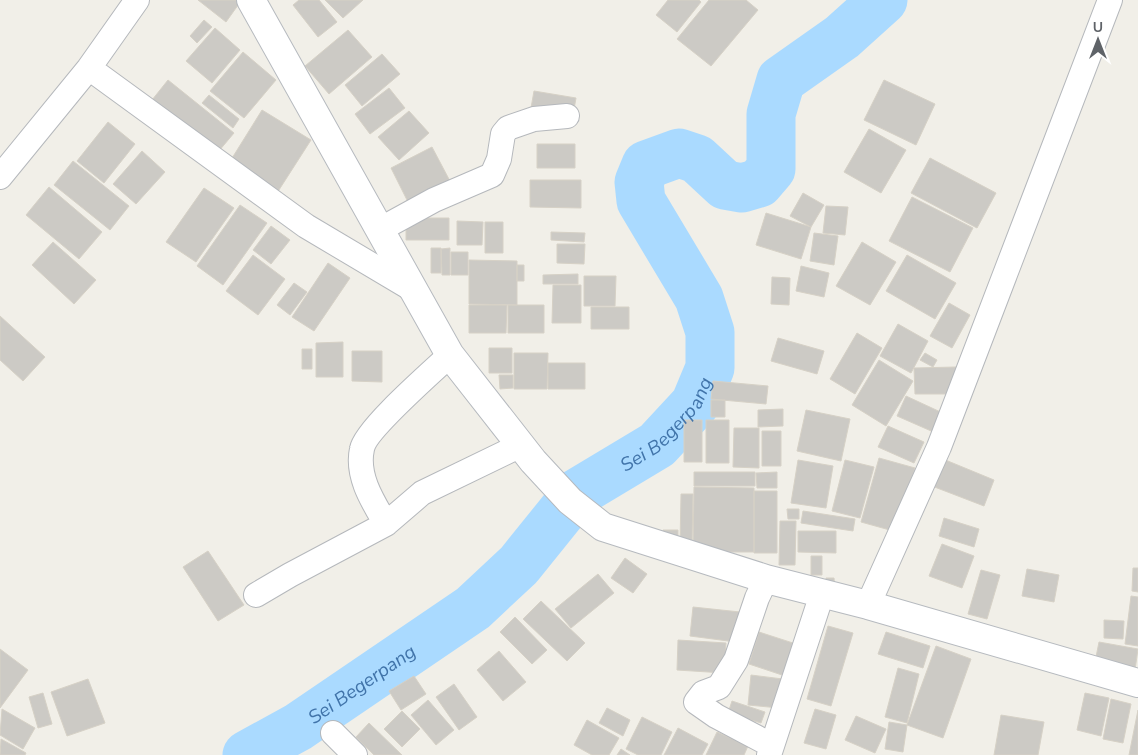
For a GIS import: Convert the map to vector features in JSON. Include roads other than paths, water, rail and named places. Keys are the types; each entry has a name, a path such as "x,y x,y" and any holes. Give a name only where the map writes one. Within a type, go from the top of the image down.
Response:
{"street":[{"path":"0,177 89,68 137,0"},
{"path":"251,0 450,355 527,453 570,501 603,526 766,579 868,605 1138,683"},
{"path":"868,605 939,447 1110,0"},
{"path":"89,68 306,226 412,289"},
{"path":"381,229 434,200 492,175 500,158 503,134 508,128 534,119 567,116"},
{"path":"386,524 368,494 361,455 363,445 378,426 450,355"},
{"path":"256,596 290,575 386,524 422,493 527,453"},
{"path":"766,579 736,660 718,687 703,693 696,702 770,750 822,594"},
{"path":"333,733 356,755"}],"waterway":[{"name":"Sei Begerpang","path":"247,755 298,727 473,608 519,565 577,493 657,445 695,404 710,368 710,332 699,298 641,201 639,182 646,165 679,153 697,159 725,185 742,188 759,183 771,169 771,114 781,80 842,37 883,0"}]}
